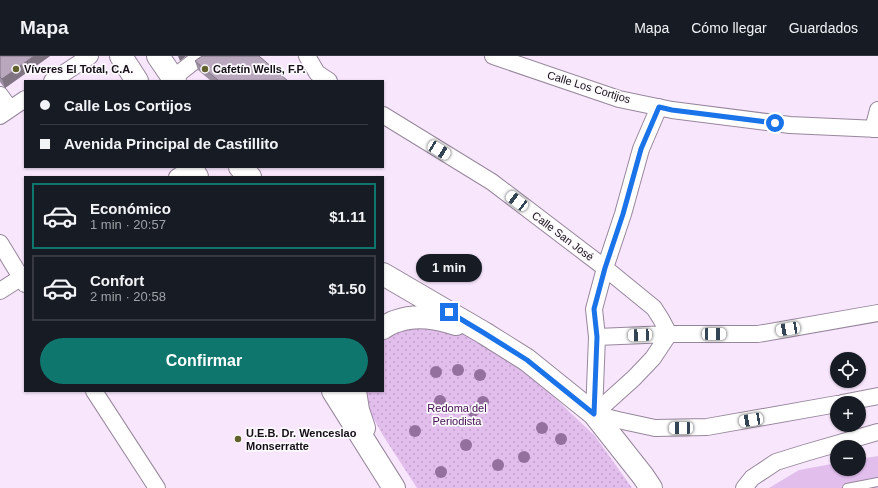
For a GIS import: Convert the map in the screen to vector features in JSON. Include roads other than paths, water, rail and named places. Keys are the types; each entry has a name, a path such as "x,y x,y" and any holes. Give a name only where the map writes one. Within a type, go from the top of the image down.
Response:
{"main road":[{"path":"121,56 136,80"},
{"path":"158,56 174,79"},
{"path":"241,168 249,176"},
{"path":"384,275 527,360 594,414 651,488"},
{"path":"384,327 396,321 416,316 441,319 484,333"},
{"path":"334,392 394,488"},
{"path":"355,392 358,410 364,428 394,488"}],"street":[{"path":"54,80 90,56"},
{"path":"174,79 201,56"},
{"path":"306,56 317,74 327,80"},
{"name":"Calle Los Cortijos","path":"493,56 619,98 672,110 790,125 875,129"},
{"path":"0,95 5,113 24,100"},
{"path":"594,414 597,337 594,309 641,149 659,107"},
{"path":"875,129 878,110"},
{"name":"Calle San José","path":"384,116 492,182 605,268 654,308 669,334"},
{"path":"0,243 24,279 0,291"},
{"path":"597,337 669,334 758,334 878,313"},
{"path":"594,414 634,378 653,358 669,334"},
{"path":"95,392 157,488"},
{"path":"866,398 878,396"},
{"path":"594,414 655,428 707,427 830,405"},
{"path":"744,488 752,478 776,462 805,452 878,432"}],"lane":[{"path":"847,488 878,482"}],"place":[{"name":"Víveres El Total, C.A.","path":"16,69"},
{"name":"Cafetín Wells, F.P.","path":"205,69"},
{"name":"U.E.B. Dr. Wenceslao Monserratte","path":"238,439"}],"park label":[{"name":"Redoma del Periodista","path":"457,414"}]}
